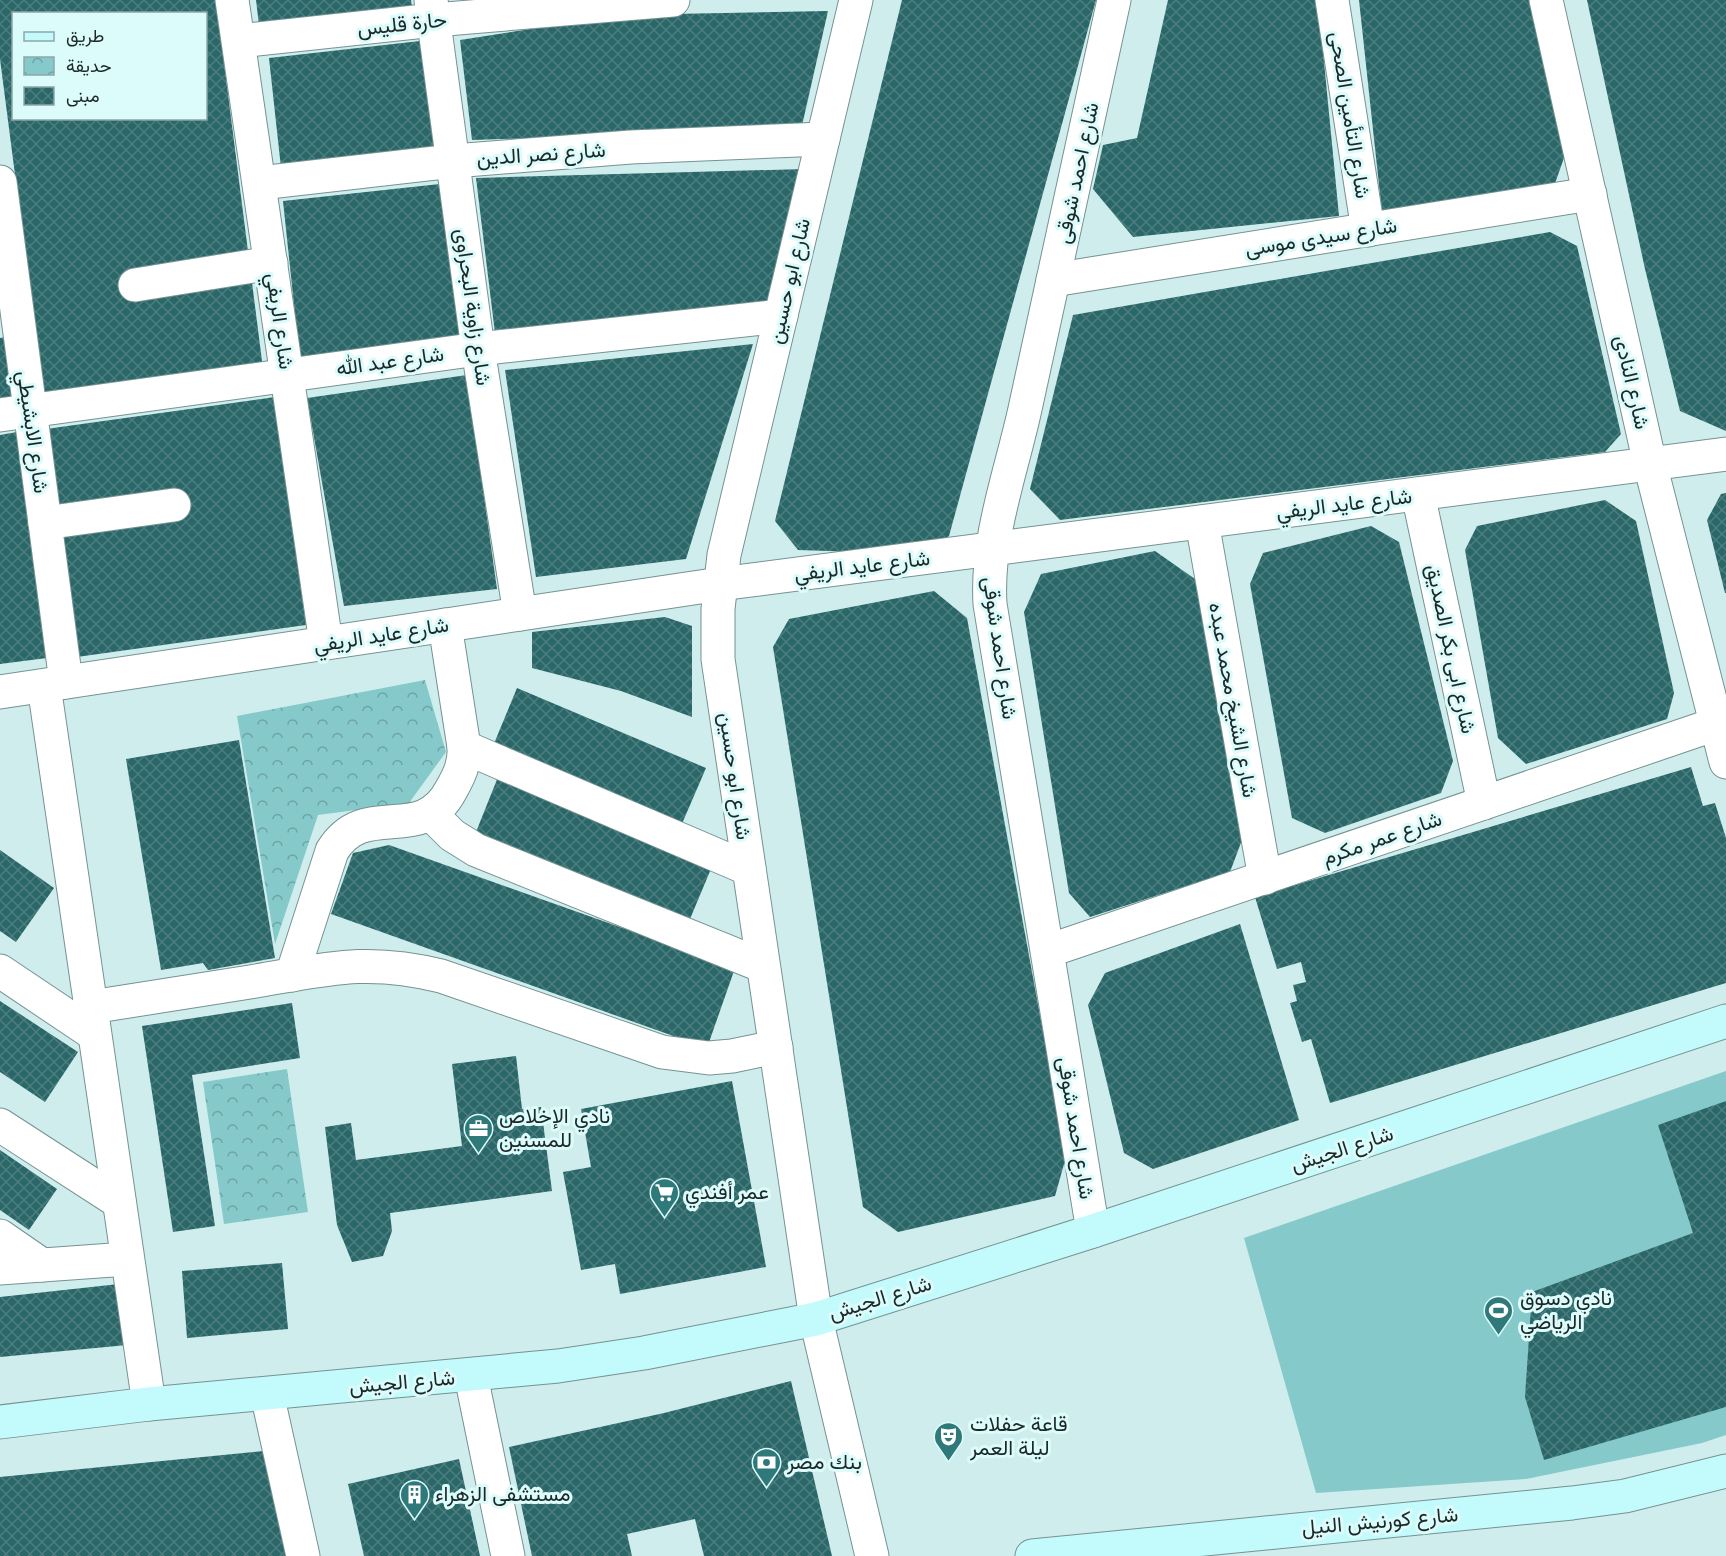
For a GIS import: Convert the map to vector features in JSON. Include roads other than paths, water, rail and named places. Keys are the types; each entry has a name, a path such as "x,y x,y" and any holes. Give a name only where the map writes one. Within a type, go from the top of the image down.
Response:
{"main road":[{"name":"شارع الجيش","path":"0,1422 149,1404 471,1376 644,1353 816,1319 1093,1231 1726,1021"},
{"name":"شارع كورنيش النيل","path":"1032,1556 1572,1503 1625,1496 1726,1472"}],"street":[{"name":"شارع الريفي","path":"232,0 326,643"},
{"name":"حارة قليس","path":"239,41 432,10 673,0"},
{"name":"شارع ابو حسين","path":"856,0 724,555 720,584 718,659 816,1319 872,1556"},
{"name":"شارع احمد شوقى","path":"1093,1231 990,604 988,577 991,549 1114,0"},
{"name":"شارع التأمين الصحى","path":"1332,0 1368,230"},
{"name":"شارع النادى","path":"1546,0 1650,464 1726,762"},
{"name":"شارع زاوية البحراوى","path":"432,10 478,349 520,614"},
{"name":"شارع نصر الدين","path":"260,183 453,161 632,147 823,139"},
{"name":"شارع سيدى موسى","path":"1053,280 1590,194"},
{"name":"شارع الابشيطي","path":"1,203 15,413 45,523 55,684 93,1021 149,1404"},
{"path":"135,285 271,263"},
{"name":"شارع عبد الله","path":"15,413 478,349 781,316"},
{"name":"شارع عايد الريفي","path":"0,692 720,584 1726,454"},
{"name":"شارع ابى بكر الصديق","path":"1418,494 1484,803"},
{"path":"45,523 174,505"},
{"name":"شارع الشيخ محمد عبده","path":"1202,522 1265,878"},
{"path":"292,975 332,851 338,841 357,827 432,815 444,803 463,767 464,747 445,625"},
{"name":"شارع عمر مكرم","path":"1048,951 1716,724"},
{"path":"464,747 749,869"},
{"path":"432,815 452,835 476,850 763,966"},
{"path":"0,971 93,1021 292,975 351,965 412,969 662,1052 709,1058 776,1047"},
{"path":"0,1125 119,1202"},
{"path":"0,1236 42,1265"},
{"path":"0,1268 128,1259"},
{"path":"471,1376 508,1556"},
{"path":"267,1394 303,1556"}],"place":[{"name":"نادي الإخلاص للمسنين","path":"478,1154"},
{"name":"عمر أفندي","path":"664,1218"},
{"name":"نادي دسوق الرياضي","path":"1499,1336"},
{"name":"قاعة حفلات ليلة العمر","path":"949,1462"},
{"name":"بنك مصر","path":"766,1488"},
{"name":"مستشفى الزهراء","path":"414,1520"}]}
